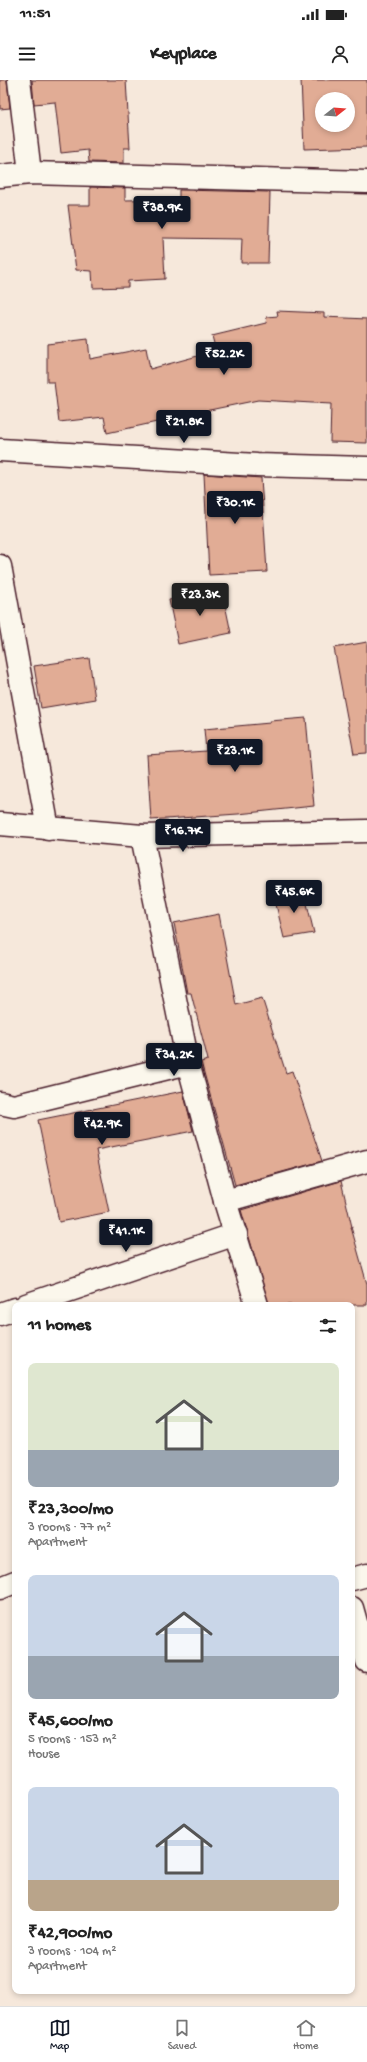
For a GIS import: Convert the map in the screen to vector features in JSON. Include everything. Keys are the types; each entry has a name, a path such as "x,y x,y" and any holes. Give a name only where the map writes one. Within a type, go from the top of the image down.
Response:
{"street":[{"path":"19,80 30,172"},
{"path":"0,176 30,172 367,182"},
{"path":"0,450 257,465 367,468"},
{"path":"0,566 48,829"},
{"path":"0,824 142,836 367,831"},
{"path":"142,836 188,1062 225,1201 256,1302"},
{"path":"0,1104 14,1106 188,1062"},
{"path":"225,1201 367,1161"},
{"path":"35,1302 236,1234"},
{"path":"0,1314 12,1310"},
{"path":"355,1578 367,1575"},
{"path":"0,1588 12,1583"},
{"path":"355,1619 367,1662"}],"building":[{"path":"0,80 7,80 10,108 0,109"},
{"path":"32,80 126,80 130,148 124,148 124,163 89,162 88,150 61,153 55,102 34,104"},
{"path":"301,80 367,80 367,147 304,149"},
{"path":"90,187 125,188 125,200 179,199 179,190 270,192 268,263 241,263 242,239 163,238 165,279 128,281 128,287 93,288 92,271 76,270 68,205 90,205"},
{"path":"277,311 324,313 324,317 367,319 367,443 330,442 331,404 258,400 195,413 197,420 168,428 166,420 107,433 104,417 59,422 54,382 47,382 47,344 88,339 90,359 146,348 150,369 216,351 212,336 266,323 267,317 278,316"},
{"path":"204,474 261,478 267,572 209,575"},
{"path":"222,590 231,633 178,644 169,600"},
{"path":"367,642 367,753 354,754 334,648"},
{"path":"89,658 95,699 41,708 34,666"},
{"path":"306,718 314,806 238,814 151,820 147,755 206,751 204,729"},
{"path":"304,891 314,933 284,938 274,896"},
{"path":"219,914 236,1005 262,998 286,1073 292,1071 322,1161 235,1185 201,1062 208,1060 191,993 187,993 174,923"},
{"path":"183,1091 193,1131 96,1150 109,1212 59,1222 38,1120"},
{"path":"341,1181 351,1227 367,1284 367,1305 355,1305 355,1302 268,1302 241,1210"}]}
